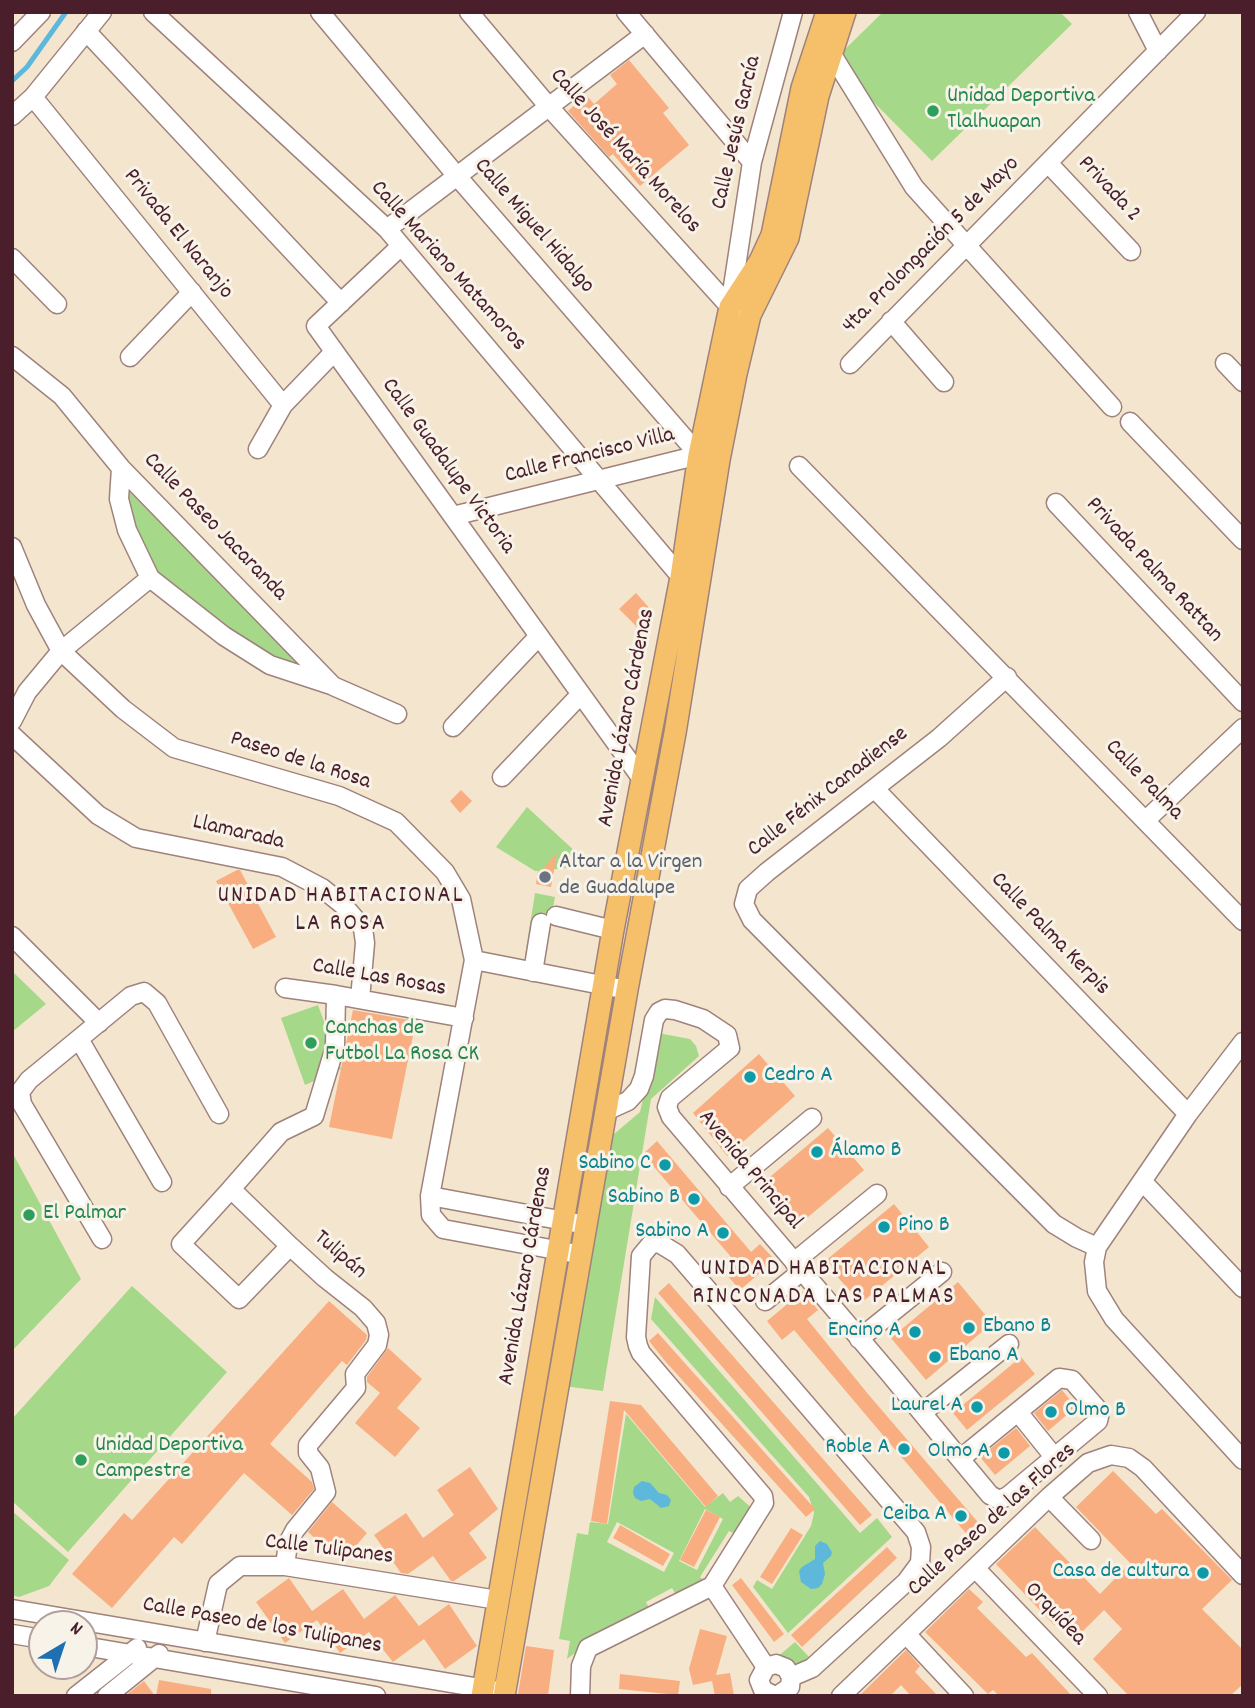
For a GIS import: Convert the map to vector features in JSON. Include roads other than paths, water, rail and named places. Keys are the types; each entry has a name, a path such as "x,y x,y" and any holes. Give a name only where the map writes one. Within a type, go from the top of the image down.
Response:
{"main road":[{"name":"Avenida Lázaro Cárdenas","path":"493,1693 581,1255 673,746 730,307 760,261 772,235 802,88 827,12"},
{"name":"Avenida Lázaro Cárdenas","path":"493,1693 498,1600 613,930 681,577 709,458 750,315 788,238 818,96 845,12"}],"street":[{"path":"12,42 41,12"},
{"path":"12,116 33,97 102,12"},
{"name":"Calle Mariano Matamoros","path":"153,12 387,229 681,577"},
{"name":"Calle Miguel Hidalgo","path":"320,12 456,175 709,458"},
{"name":"Calle José María Morelos","path":"469,12 549,107 730,307 750,315"},
{"path":"626,12 752,162"},
{"path":"1138,12 1158,51"},
{"name":"4ta. Prolongación 5 de Mayo","path":"850,365 965,244 1195,12"},
{"name":"Calle Jesús García","path":"730,307 752,162 787,16"},
{"path":"86,31 341,303 401,246"},
{"path":"387,229 645,34"},
{"path":"831,53 914,187 1112,407"},
{"name":"Privada El Naranjo","path":"33,97 283,404"},
{"name":"Privada 2","path":"1048,163 1131,251"},
{"path":"12,258 57,304"},
{"path":"130,357 192,292"},
{"name":"Calle Guadalupe Victoria","path":"341,303 316,326 642,779"},
{"path":"891,321 944,382"},
{"path":"258,449 283,404 334,352"},
{"name":"Calle Paseo Jacaranda","path":"12,356 62,396 121,468 333,686 397,714"},
{"path":"1225,363 1243,382"},
{"path":"1130,422 1243,540"},
{"name":"Calle Francisco Villa","path":"453,516 600,479 709,458"},
{"path":"799,466 1007,677"},
{"path":"121,468 119,499 127,530 150,578 224,636 270,665 333,686"},
{"name":"Privada Palma Rattan","path":"1056,503 1243,702"},
{"name":"Paseo de la Rosa","path":"12,547 36,605 61,651 123,709 174,748 339,796 396,822 446,872 461,900 474,960 430,1196"},
{"path":"12,721 27,692 61,651 150,578"},
{"path":"453,727 539,636"},
{"name":"Calle Fénix Canadiense","path":"1007,677 939,738 767,872 748,889 744,904 752,920 1054,1224 1097,1247"},
{"name":"Calle Palma","path":"1007,677 1243,921"},
{"path":"502,777 581,694"},
{"path":"1146,820 1243,728"},
{"name":"Llamarada","path":"12,735 98,815 136,838 282,867 322,888 343,905 363,928 365,943 360,999"},
{"name":"Calle Palma Kerpis","path":"874,789 1188,1114"},
{"path":"533,972 549,919 613,930"},
{"path":"12,936 99,1023"},
{"path":"474,960 627,990"},
{"name":"Calle Las Rosas","path":"285,988 464,1018"},
{"path":"102,1239 22,1104 20,1092 29,1080 131,996 145,992 156,1003 219,1114"},
{"path":"290,1246 230,1189 281,1132 314,1116 335,1047 336,995"},
{"name":"Avenida Principal","path":"606,1111 628,1101 639,1089 644,1076 654,1020 659,1012 665,1009 675,1010 703,1018 726,1035 730,1048 670,1098 667,1110 990,1495 999,1500 1008,1496 1055,1458 1097,1421 1100,1415 1097,1407 1072,1380 1059,1378 960,1459"},
{"path":"79,1039 162,1182"},
{"path":"1243,1042 1188,1114 1097,1247 1094,1262 1097,1291 1114,1319 1243,1460"},
{"path":"729,1187 812,1118"},
{"path":"1142,1181 1243,1288"},
{"name":"Tulipán","path":"230,1189 181,1244 239,1299 290,1246 324,1278 363,1308 376,1323 379,1335 377,1345 355,1374 356,1388 308,1445 308,1453 320,1468 326,1493 295,1530 288,1543 285,1566"},
{"path":"765,1301 798,1266 877,1194"},
{"path":"581,1255 443,1229 431,1215 430,1196 586,1225"},
{"path":"580,1696 581,1666 588,1648 712,1586 761,1510 763,1496 641,1353 638,1346 636,1337 641,1256 651,1244 659,1242 677,1254 916,1532 919,1539 920,1563 906,1582 811,1668 791,1677"},
{"path":"859,1339 942,1272"},
{"path":"922,1413 1009,1344"},
{"path":"1018,1412 1055,1458"},
{"name":"Calle Paseo de las Flores","path":"841,1696 1049,1497 1088,1463 1111,1455 1129,1458 1143,1468 1243,1575"},
{"path":"1049,1497 1091,1540"},
{"name":"Calle Tulipanes","path":"205,1642 218,1584 240,1566 285,1566 498,1600"},
{"name":"Orquídea","path":"975,1568 1098,1696"},
{"path":"712,1586 766,1667"},
{"name":"Calle Paseo de los Tulipanes","path":"12,1609 205,1642 444,1689 493,1693"},
{"path":"76,1696 153,1633"},
{"path":"906,1634 964,1696"},
{"path":"107,1696 177,1637"},
{"path":"98,1648 376,1696"},
{"path":"771,1664 782,1665 791,1677 790,1688 776,1696 767,1694 761,1686 760,1675 771,1664"}],"water":[{"path":"642,1481 650,1483 659,1493 667,1495 671,1500 669,1506 661,1508 650,1499 641,1501 635,1498 634,1487"},
{"path":"820,1541 827,1544 832,1552 823,1563 825,1574 822,1584 811,1589 801,1582 799,1571 815,1559 815,1546"}],"waterway":[{"path":"12,81 27,67 66,12"}],"place":[{"name":"Unidad Deportiva Tlalhuapan","path":"933,111"},
{"name":"Altar a la Virgen de Guadalupe","path":"545,877"},
{"name":"Canchas de Futbol La Rosa CK","path":"311,1043"},
{"name":"Cedro A","path":"750,1077"},
{"name":"Álamo B","path":"817,1152"},
{"name":"Sabino C","path":"665,1165"},
{"name":"Sabino B","path":"694,1199"},
{"name":"El Palmar","path":"29,1215"},
{"name":"Pino B","path":"884,1227"},
{"name":"Sabino A","path":"723,1233"},
{"name":"Ebano B","path":"969,1328"},
{"name":"Encino A","path":"915,1332"},
{"name":"Ebano A","path":"935,1357"},
{"name":"Laurel A","path":"977,1407"},
{"name":"Olmo B","path":"1051,1412"},
{"name":"Roble A","path":"904,1449"},
{"name":"Olmo A","path":"1004,1453"},
{"name":"Unidad Deportiva Campestre","path":"81,1460"},
{"name":"Ceiba A","path":"961,1516"},
{"name":"Casa de cultura","path":"1203,1573"}],"district":[{"name":"UNIDAD HABITACIONAL LA ROSA","path":"341,912"},
{"name":"UNIDAD HABITACIONAL RINCONADA LAS PALMAS","path":"824,1285"}]}
